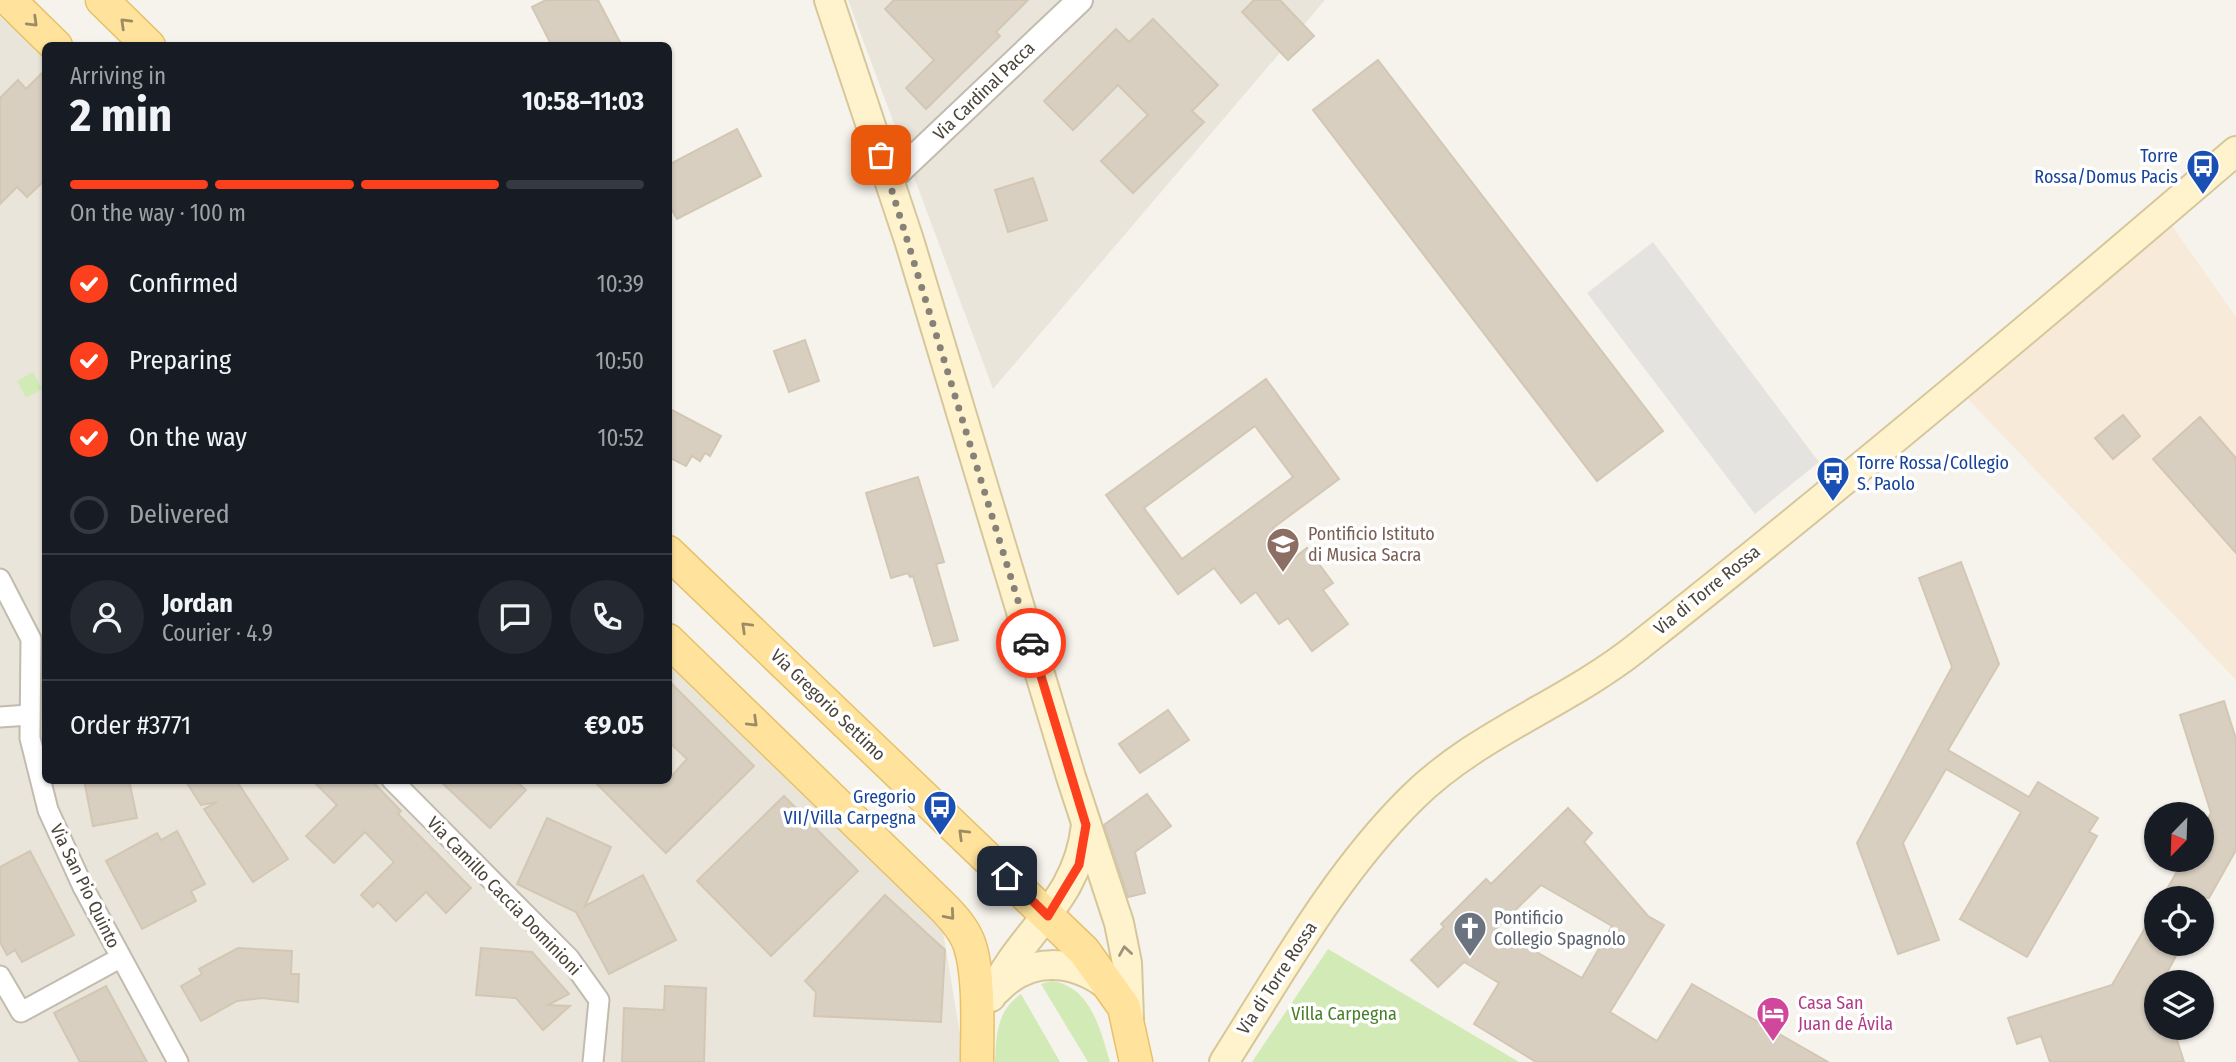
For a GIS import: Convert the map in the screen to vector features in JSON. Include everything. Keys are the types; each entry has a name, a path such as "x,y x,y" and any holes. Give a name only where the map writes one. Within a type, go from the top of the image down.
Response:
{"main road":[{"path":"9,0 52,42"},
{"path":"102,0 145,42"},
{"path":"829,0 889,181 1086,825 1105,877 1124,943 1123,1007 1136,1062"},
{"name":"Via di Torre Rossa","path":"1224,1062 1346,873 1389,822 1437,775 1621,660 1938,403 2236,151"},
{"name":"Via Gregorio Settimo","path":"672,556 1084,951 1123,1007"},
{"path":"672,644 956,921 972,953 977,1048"},
{"path":"977,1048 984,1009 1006,964 1048,916 1079,865 1086,825"},
{"path":"990,998 1014,975 1046,964 1086,971 1123,1007"}],"street":[{"name":"Via Cardinal Pacca","path":"889,181 1080,0"},
{"name":"Via San Pio Quinto","path":"0,579 38,643 29,715 35,766 48,810 66,854 178,1062"},
{"path":"0,717 29,715"},
{"name":"Via Camillo Caccia Dominioni","path":"397,784 569,958 598,1000 593,1062"},
{"path":"0,976 21,1012 120,958"}],"shaded area":[{"path":"848,0 1325,0 993,389"},
{"path":"0,17 42,53 42,784 672,784 672,664 942,926 960,1034 960,1062 0,1062"},
{"path":"2170,223 2236,317 2236,680 1967,398"},
{"path":"1653,242 1819,462 1755,514 1587,293"}],"green space":[{"path":"33,372 42,389 26,398 17,381"},
{"name":"Villa Carpegna","path":"1328,949 1519,1062 1252,1062"},
{"path":"1052,981 1065,985 1085,1001 1098,1023 1110,1062 1088,1062 1041,984"},
{"path":"1021,994 1060,1062 995,1062 997,1033 1002,1015"}],"building":[{"path":"546,0 598,0 620,42 550,42 532,7"},
{"path":"894,0 1028,0 996,32 1000,36 926,109 906,88 934,60 885,9"},
{"path":"1254,0 1280,0 1314,36 1288,60 1242,12"},
{"path":"1153,19 1218,85 1192,111 1204,122 1133,193 1101,161 1148,115 1118,85 1073,130 1044,101 1116,29 1129,42"},
{"path":"1378,60 1663,431 1597,481 1313,110"},
{"path":"42,73 42,183 27,197 17,187 0,204 0,98 18,80 26,89"},
{"path":"737,129 761,176 677,219 672,210 672,163"},
{"path":"1033,178 1047,220 1008,232 995,190"},
{"path":"805,340 819,381 789,392 774,351"},
{"path":"1266,379 1339,479 1273,528 1294,558 1307,548 1333,583 1323,590 1348,624 1312,651 1288,618 1279,624 1256,592 1241,603 1214,568 1178,594 1106,495","holes":["1255,426 1293,477 1182,559 1144,508"]},
{"path":"672,410 721,436 710,456 705,453 700,461 692,456 686,466 672,459"},
{"path":"2123,415 2140,436 2113,459 2095,438"},
{"path":"2200,417 2236,458 2236,553 2153,459"},
{"path":"918,477 944,562 936,564 958,640 934,646 913,576 910,577 908,573 891,578 866,493"},
{"path":"1961,562 1999,664 1948,750 2029,797 2038,782 2098,818 2089,832 2097,836 2027,957 1960,919 2021,812 1946,769 1903,843 1939,940 1898,954 1857,843 1952,667 1919,578"},
{"path":"672,684 754,766 666,853 597,784 672,784 672,776 687,759 672,745"},
{"path":"2224,701 2236,739 2236,850 2214,889 2214,886 2169,886 2177,872 2214,872 2214,802 2208,802 2180,715"},
{"path":"1168,710 1189,740 1140,773 1119,744"},
{"path":"85,784 130,784 137,818 93,826"},
{"path":"188,784 239,784 288,859 253,882 204,809 217,802 201,805"},
{"path":"316,784 375,784 401,811 398,814 471,888 446,913 426,892 396,921 378,902 373,907 361,895 394,862 365,832 334,863 306,836 337,805"},
{"path":"443,784 519,784 526,790 490,828"},
{"path":"1147,794 1171,826 1135,852 1145,893 1128,897 1104,825"},
{"path":"784,796 858,871 771,956 697,881"},
{"path":"1568,808 1592,833 1584,842 1648,916 1664,925 1610,1012 1657,1041 1692,984 1828,1062 1536,1062 1474,1024 1499,983 1464,962 1438,987 1411,960 1444,927 1441,924 1486,879 1491,884","holes":["1541,885 1612,926 1582,978 1496,929"]},
{"path":"547,818 611,847 585,906 643,875 676,940 609,974 576,912 517,884"},
{"path":"177,831 205,884 191,891 196,901 142,929 106,861 157,833 161,840"},
{"path":"30,851 74,935 22,962 15,950 7,955 0,942 0,867"},
{"path":"885,895 945,950 941,1022 814,1016 816,992 805,981"},
{"path":"2144,930 2144,956 2176,956 2168,970 2144,970 2144,1040 2177,1040 2184,1062 2050,1062 2041,1036 2017,1044 2008,1018 2112,985"},
{"path":"238,948 292,951 291,974 299,974 298,1002 262,998 237,1001 201,1021 181,986 202,974 199,969"},
{"path":"481,948 532,952 569,994 548,1005 570,1006 543,1030 516,998 476,995"},
{"path":"106,986 147,1062 80,1062 54,1013"},
{"path":"665,986 706,988 704,1062 622,1062 624,1008 664,1010"}],"way so far":[{"path":"881,155 1031,643"}],"place":[{"name":"Torre Rossa/Domus Pacis","path":"2203,196"},
{"name":"Torre Rossa/Collegio S. Paolo","path":"1833,503"},
{"name":"Pontificio Istituto di Musica Sacra","path":"1283,574"},
{"name":"Gregorio VII/Villa Carpegna","path":"940,837"},
{"name":"Pontificio Collegio Spagnolo","path":"1470,958"},
{"name":"Casa San Juan de Ávila","path":"1773,1043"}],"route":[{"path":"1007,876 1048,916 1079,865 1086,825 1031,643"}]}
